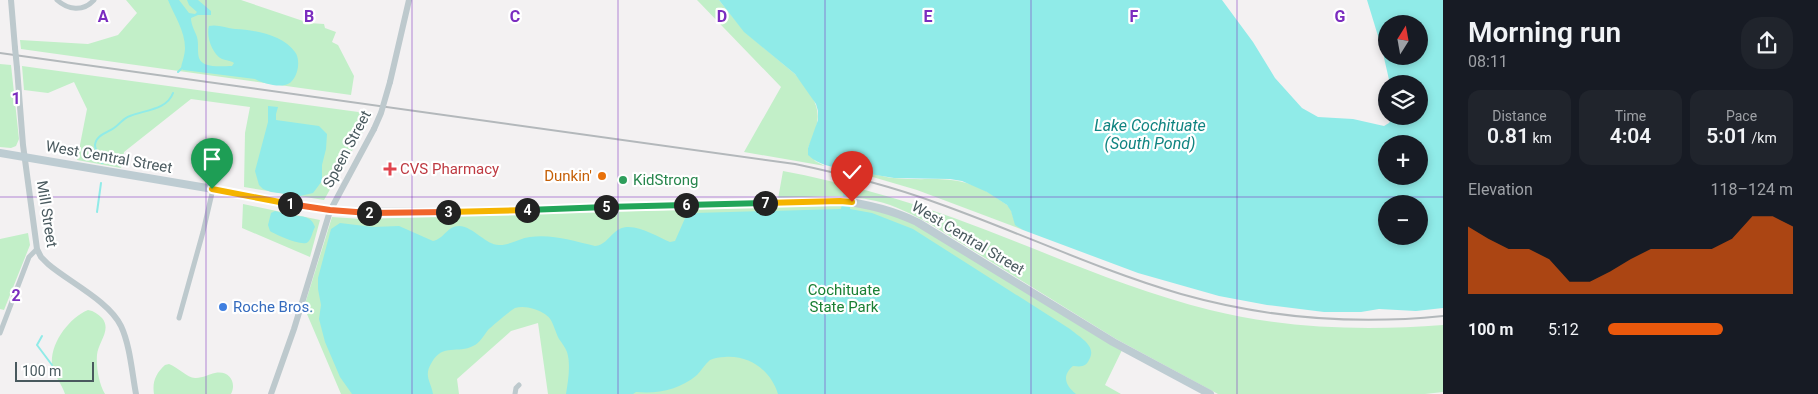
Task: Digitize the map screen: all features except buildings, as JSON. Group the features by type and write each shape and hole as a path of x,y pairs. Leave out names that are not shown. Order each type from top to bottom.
{"main road":[{"name":"West Central Street","path":"0,153 330,210 374,213 840,201 879,207 917,222 1109,339 1210,394"}],"street":[{"name":"Mill Street","path":"11,0 25,156 37,249 41,257 48,264 104,306 117,320 124,338 136,394"},
{"path":"57,0 65,6 76,9 86,6 94,0"},
{"name":"Speen Street","path":"271,394 330,210 374,130 381,113 409,0"},
{"path":"179,318 203,232 212,189"},
{"path":"0,333 29,257 37,249"},
{"path":"514,394 519,385"}],"green space":[{"path":"126,0 241,0 309,23 324,24 325,28 336,32 332,42 338,45 354,76 351,95 21,49 20,40 88,44 118,35 137,13"},
{"path":"697,0 719,0 745,32 795,74 810,93 817,109 818,117 817,126 808,148 815,161 825,166 744,152 781,87"},
{"path":"0,64 11,65 19,139 16,146 11,148 0,147"},
{"path":"22,66 373,114 324,200 244,187 245,133 250,107 191,99 124,152 121,168 77,160 87,109 74,82 48,93 24,90"},
{"path":"783,171 848,185 912,204 954,218 1145,291 1210,310 1268,321 1326,327 1385,328 1443,325 1443,392 1425,394 1218,394 1116,339 930,224 904,211 883,203 852,197 778,199"},
{"path":"859,173 893,178 957,181 981,188 1010,208 1014,220 1023,230 917,190"},
{"name":"Cochituate State Park","path":"848,202 905,216 1123,348 1105,385 1121,394 548,394 538,323 511,331 457,379 459,394 341,394 304,307 332,217 362,219 807,206"},
{"path":"243,204 320,220 310,257 242,228"},
{"path":"28,233 30,245 4,310 0,309 0,239"},
{"path":"88,310 102,318 106,327 98,350 97,360 100,380 105,394 65,394 52,365 54,348 68,325"},
{"path":"169,364 193,378 224,373 232,381 233,390 231,394 154,394 154,382 159,371"}],"water":[{"path":"168,0 179,0 189,13 195,14 197,12 189,5 187,0 198,0 211,11 211,15 198,15 191,18 198,40 199,58 204,64 232,66 234,63 218,57 215,53 208,35 209,26 260,32 283,41 295,52 298,66 293,80 285,85 278,85 255,79 183,70 181,68 185,42 179,23"},
{"name":"Lake Cochituate (South Pond)","path":"719,0 1222,0 1253,42 1275,78 1302,108 1318,117 1353,119 1384,126 1428,125 1428,75 1388,75 1386,65 1428,65 1428,15 1378,15 1378,36 1367,0 1443,0 1443,308 1416,311 1379,309 1361,312 1324,312 1267,305 1219,296 1138,273 1023,230 1015,225 1007,205 987,192 962,181 894,178 864,173 856,175 851,192 850,209 872,213 913,229 1070,329 1089,345 1091,353 1087,363 1083,366 1073,366 1067,373 1067,384 1076,394 778,394 770,378 758,366 743,359 725,357 710,360 690,380 668,390 636,392 633,394 566,394 569,368 567,352 549,317 527,307 515,308 488,330 475,345 446,351 436,356 428,371 433,394 352,394 340,377 325,342 319,319 321,305 318,278 331,229 340,223 373,227 399,226 433,241 440,238 451,228 459,226 465,227 495,245 504,245 530,237 547,236 595,246 603,243 620,229 627,227 641,229 670,242 675,241 686,216 695,213 841,209 847,171 821,163 808,155 808,148 818,120 818,111 816,104 795,74 744,32"},
{"path":"268,106 278,107 276,120 319,126 327,134 322,165 322,181 313,193 300,196 271,192 259,185 255,171 268,122"},
{"path":"275,211 311,220 315,227 308,242 295,242 270,231 268,225 271,213"}],"waterway":[{"path":"178,72 182,68"},
{"path":"102,163 96,150 97,139 128,117 166,103 173,93"},
{"path":"97,212 101,183"},
{"path":"42,336 37,345 52,365"}],"railway":[{"path":"0,53 795,164 902,191 968,214 1119,274 1213,302 1245,309 1311,317 1377,320 1443,316"}],"place":[{"name":"CVS Pharmacy","path":"390,169"},
{"name":"Dunkin'","path":"602,176"},
{"name":"KidStrong","path":"623,180"},
{"name":"Roche Bros.","path":"223,307"}],"route":[{"path":"212,189 318,209 374,213 852,202"}]}
